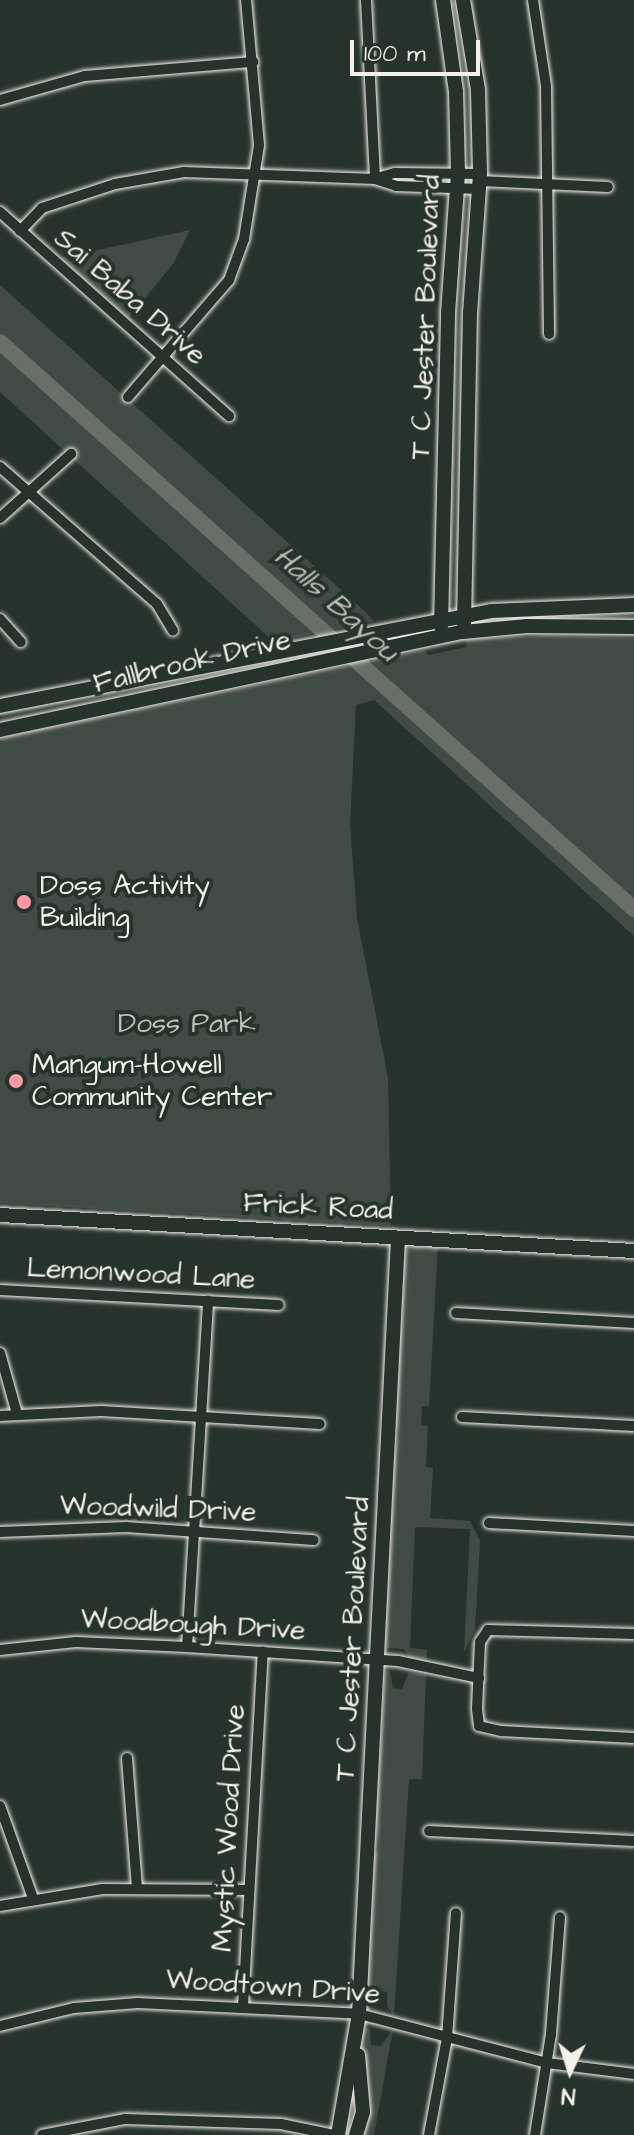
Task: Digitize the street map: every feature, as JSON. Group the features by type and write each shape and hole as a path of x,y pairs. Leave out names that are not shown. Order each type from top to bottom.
{"street":[{"path":"128,397 229,280 244,239 258,176 253,62 246,0"},
{"path":"366,0 375,179"},
{"name":"T C Jester Boulevard","path":"441,637 448,313 458,181 456,92 443,0"},
{"name":"T C Jester Boulevard","path":"463,0 478,90 480,181 470,312 463,632"},
{"path":"533,0 546,86 549,184 545,309 549,334"},
{"path":"0,100 85,76 253,62"},
{"path":"20,231 42,208 115,184 184,172 375,179 395,173 458,181 608,187"},
{"name":"Sai Baba Drive","path":"0,212 229,416"},
{"path":"0,518 71,454"},
{"path":"0,467 157,604 173,631"},
{"name":"Fallbrook Drive","path":"0,706 465,616 562,604 634,605"},
{"path":"0,619 21,642"},
{"name":"Fallbrook Drive","path":"0,730 463,632 527,626 634,627"},
{"path":"180,670 183,689"},
{"name":"Frick Road","path":"0,1215 634,1251"},
{"name":"T C Jester Boulevard","path":"336,2135 356,2043 359,2014 398,1238"},
{"name":"Lemonwood Lane","path":"0,1290 279,1305"},
{"path":"187,1647 208,1301"},
{"path":"456,1313 634,1323"},
{"path":"0,1353 17,1414"},
{"path":"0,1416 202,1416 320,1424"},
{"path":"462,1417 634,1426"},
{"path":"489,1523 634,1531"},
{"name":"Woodwild Drive","path":"0,1532 62,1527 314,1540"},
{"path":"634,1634 499,1627 488,1630 480,1642 479,1678 479,1726 634,1738"},
{"name":"Woodbough Drive","path":"0,1650 76,1642 187,1647 378,1659 479,1678"},
{"name":"Mystic Wood Drive","path":"243,2006 263,1652"},
{"path":"127,1758 137,1887"},
{"path":"0,1806 33,1898"},
{"path":"429,1831 634,1841"},
{"path":"0,1906 33,1898 137,1887 249,1890"},
{"path":"429,2135 447,2038 456,1913"},
{"path":"535,2135 547,2063 560,1917"},
{"name":"Woodtown Drive","path":"0,2026 101,2005 243,2006 359,2014 547,2063 634,2074"},
{"name":"T C Jester Boulevard","path":"356,2043 363,2112 356,2135"},
{"path":"42,2135 125,2119 281,2124 336,2135"}],"green space":[{"path":"190,230 173,264 128,319 61,258"},
{"path":"0,285 374,621 274,642 0,392"},
{"name":"Doss Park","path":"544,636 634,638 634,936 374,700 356,705 350,824 357,918 388,1078 391,1226 0,1203 0,738 424,650 429,655 466,647 467,639"},
{"path":"415,1244 438,1245 429,1406 422,1406 421,1425 428,1426 426,1467 433,1468 430,1518 470,1521 480,1541 475,1630 464,1652 470,1529 415,1527 410,1648 427,1650 427,1664 409,1658 404,1649 386,1648 383,1637 391,1468 399,1434 394,1418 402,1252"},
{"path":"385,1671 390,1671 393,1688 402,1689 409,1672 426,1675 422,1779 409,1779 394,2016 387,2006 387,1992 378,1990 374,2001 366,1994 374,1856 379,1848 376,1823"},
{"path":"365,2028 370,2029 371,2045 381,2046 393,2029 374,2135 363,2135 360,2044"}],"waterway":[{"name":"Halls Bayou","path":"0,342 634,909"}],"place":[{"name":"Doss Activity Building","path":"24,902"},
{"name":"Mangum-Howell Community Center","path":"16,1081"}]}
